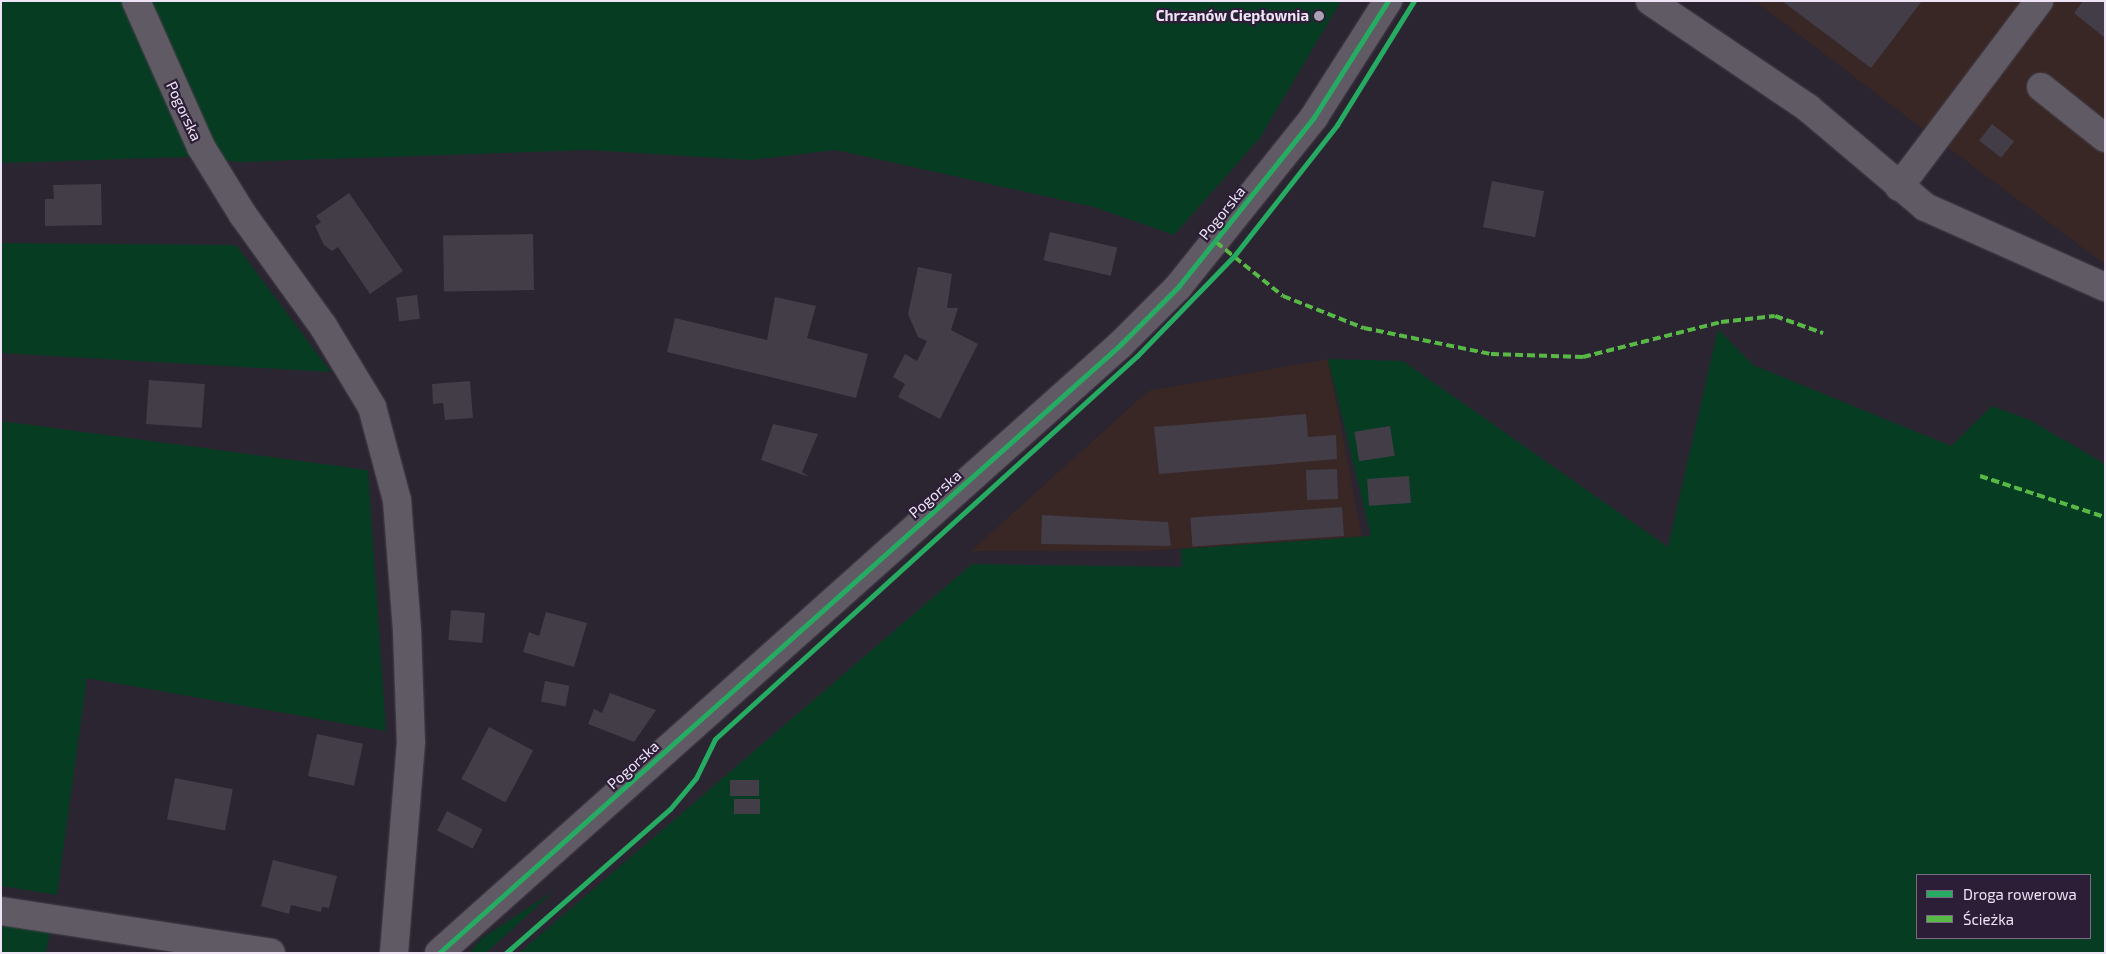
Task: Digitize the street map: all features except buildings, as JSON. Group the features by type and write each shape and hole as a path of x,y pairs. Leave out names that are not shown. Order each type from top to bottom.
{"street":[{"name":"Pogorska","path":"136,1 201,147 243,215 323,326 372,407 397,500 411,742 394,953"},
{"name":"Pogorska","path":"439,953 1128,338 1178,287 1314,117 1388,1"},
{"path":"1650,1 1808,108 1899,187 1925,207 2105,286"},
{"path":"1899,187 2039,1"},
{"path":"2041,87 2105,138"},
{"path":"1,911 271,953"}],"shaded area":[{"path":"1755,1 2105,1 2105,264 1933,137"},
{"path":"1328,359 1362,537 1145,551 971,551 1148,391"}],"green space":[{"path":"1,1 1341,1 1260,138 1174,235 1094,207 836,150 751,160 589,150 240,162 187,157 1,163"},
{"path":"1,243 236,245 331,372 1,353"},
{"path":"1718,329 1753,365 1951,446 1992,406 2030,420 2105,464 2105,953 519,953 972,564 1182,567 1181,549 1371,536 1328,359 1403,361 1668,547"},
{"path":"1,421 368,470 386,731 87,678 57,895 1,886"},
{"path":"554,891 486,953 469,953 482,938"},
{"path":"1,923 50,933 46,953 1,953"}],"marked path":[{"path":"1216,242 1283,296 1364,328 1491,354 1583,357 1721,322 1775,316 1823,333"},
{"path":"1980,476 2105,517"}],"cycle path":[{"path":"439,953 1121,344 1178,287 1314,117 1388,1"},
{"path":"506,953 670,809 696,778 715,739 1137,356 1234,256 1337,125 1414,1"}],"place":[{"name":"Chrzanów Ciepłownia","path":"1319,16"}]}
